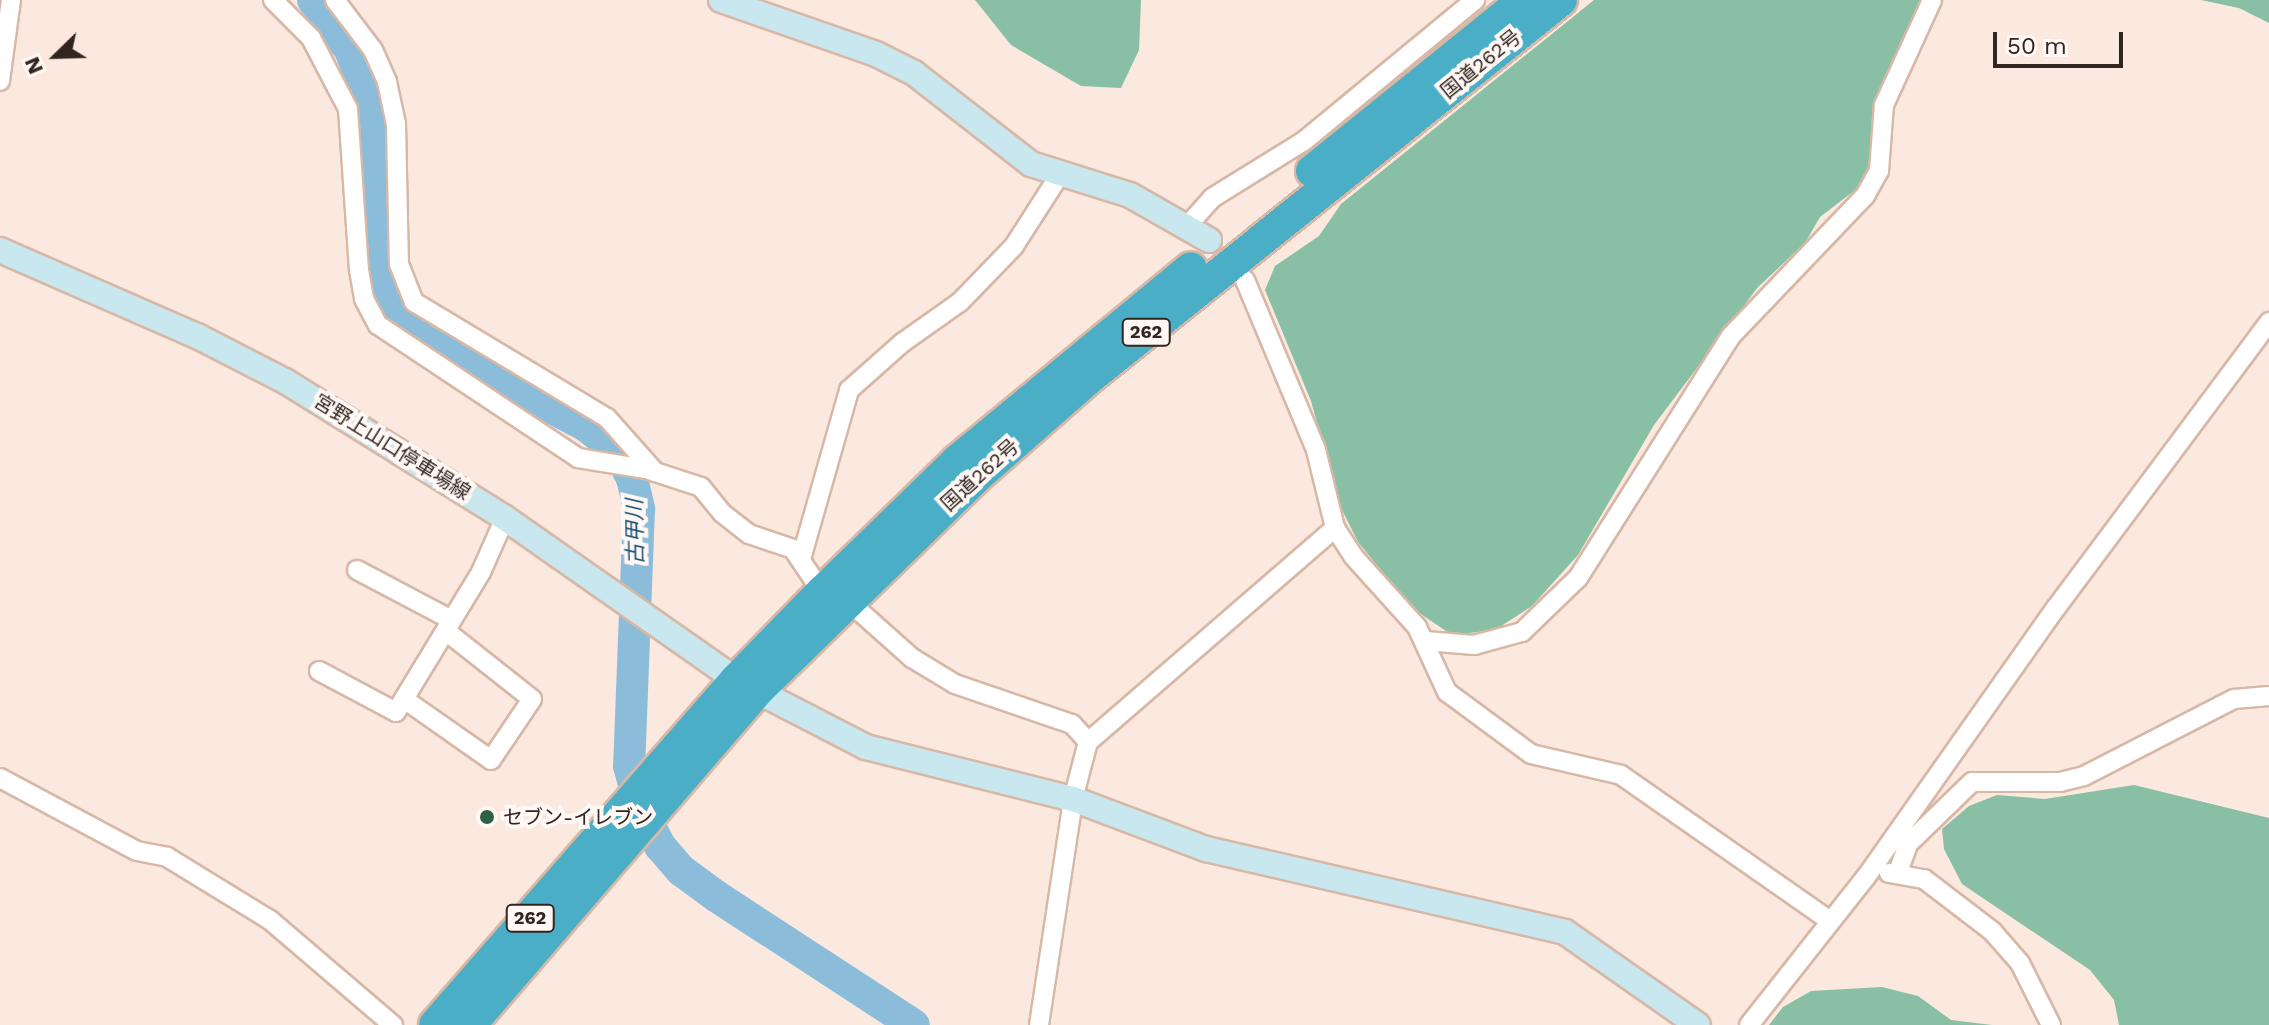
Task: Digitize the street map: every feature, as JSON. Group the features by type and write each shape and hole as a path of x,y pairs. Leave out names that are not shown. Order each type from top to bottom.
{"highway":[{"name":"国道262号","path":"470,1025 631,822 746,686 835,597 957,461 1076,359 1524,0"},
{"name":"国道262号","path":"835,597 1088,379 1561,0"},
{"name":"国道262号","path":"435,1025 631,822"}],"street":[{"path":"0,81 11,0"},
{"path":"273,0 311,38 348,109 359,270 364,299 378,325 578,458 651,470 701,487 740,527 793,549 835,597 912,658 955,684 1072,724 1088,742"},
{"path":"335,0 373,50 387,82 396,124 399,264 414,302 607,418 651,470"},
{"path":"721,0 876,54 914,73 1001,144 1059,176 1130,195 1188,225 1209,240"},
{"path":"1188,225 1212,198 1304,141 1475,0"},
{"path":"1426,641 1474,645 1522,632 1578,578 1731,336 1865,196 1879,171 1884,105 1932,0"},
{"path":"801,559 849,390 902,343 960,302 1014,246 1059,176"},
{"name":"宮野上山口停車場線","path":"0,250 197,336 285,381 505,518 649,622 746,686 866,747 1073,799 1206,849 1565,932 1698,1025"},
{"path":"1245,280 1316,450 1335,528 1426,641 1447,692 1481,721 1531,754 1621,775 1830,921"},
{"path":"1749,1025 1866,877 2056,608 2269,322"},
{"path":"319,671 396,712 449,626 505,518"},
{"path":"1039,1025 1073,799 1088,742 1244,612 1335,528"},
{"path":"357,570 449,626 532,699 491,760 404,699"},
{"path":"1898,872 1908,844 1972,782 2060,782 2084,776 2234,699 2269,696"},
{"path":"0,778 137,851 167,857 270,920 393,1025"},
{"path":"1866,877 1898,872 1924,879 1992,931 2020,963 2051,1025"}],"green space":[{"path":"975,0 1141,0 1139,50 1121,88 1081,86 1011,45"},
{"path":"1594,0 1921,0 1880,90 1876,158 1863,184 1820,217 1805,243 1758,287 1654,425 1578,555 1532,606 1495,630 1452,635 1412,608 1358,542 1341,508 1311,401 1265,290 1275,266 1319,236 1341,204"},
{"path":"2201,0 2269,0 2269,23 2239,8"},
{"path":"2134,785 2269,818 2269,1025 2119,1025 2114,1000 2090,970 1962,884 1944,849 1942,829 1969,806 1997,795 2045,799"},
{"path":"1882,987 1918,996 1951,1020 1992,1025 1769,1025 1783,1007 1811,991"}],"waterway":[{"name":"古甲川","path":"313,0 350,50 373,108 384,277 395,310 421,339 586,426 618,451 632,478 639,509 629,766 641,809 660,846 682,871 716,896 914,1025"}],"place":[{"name":"セブン-イレブン","path":"487,817"}]}
